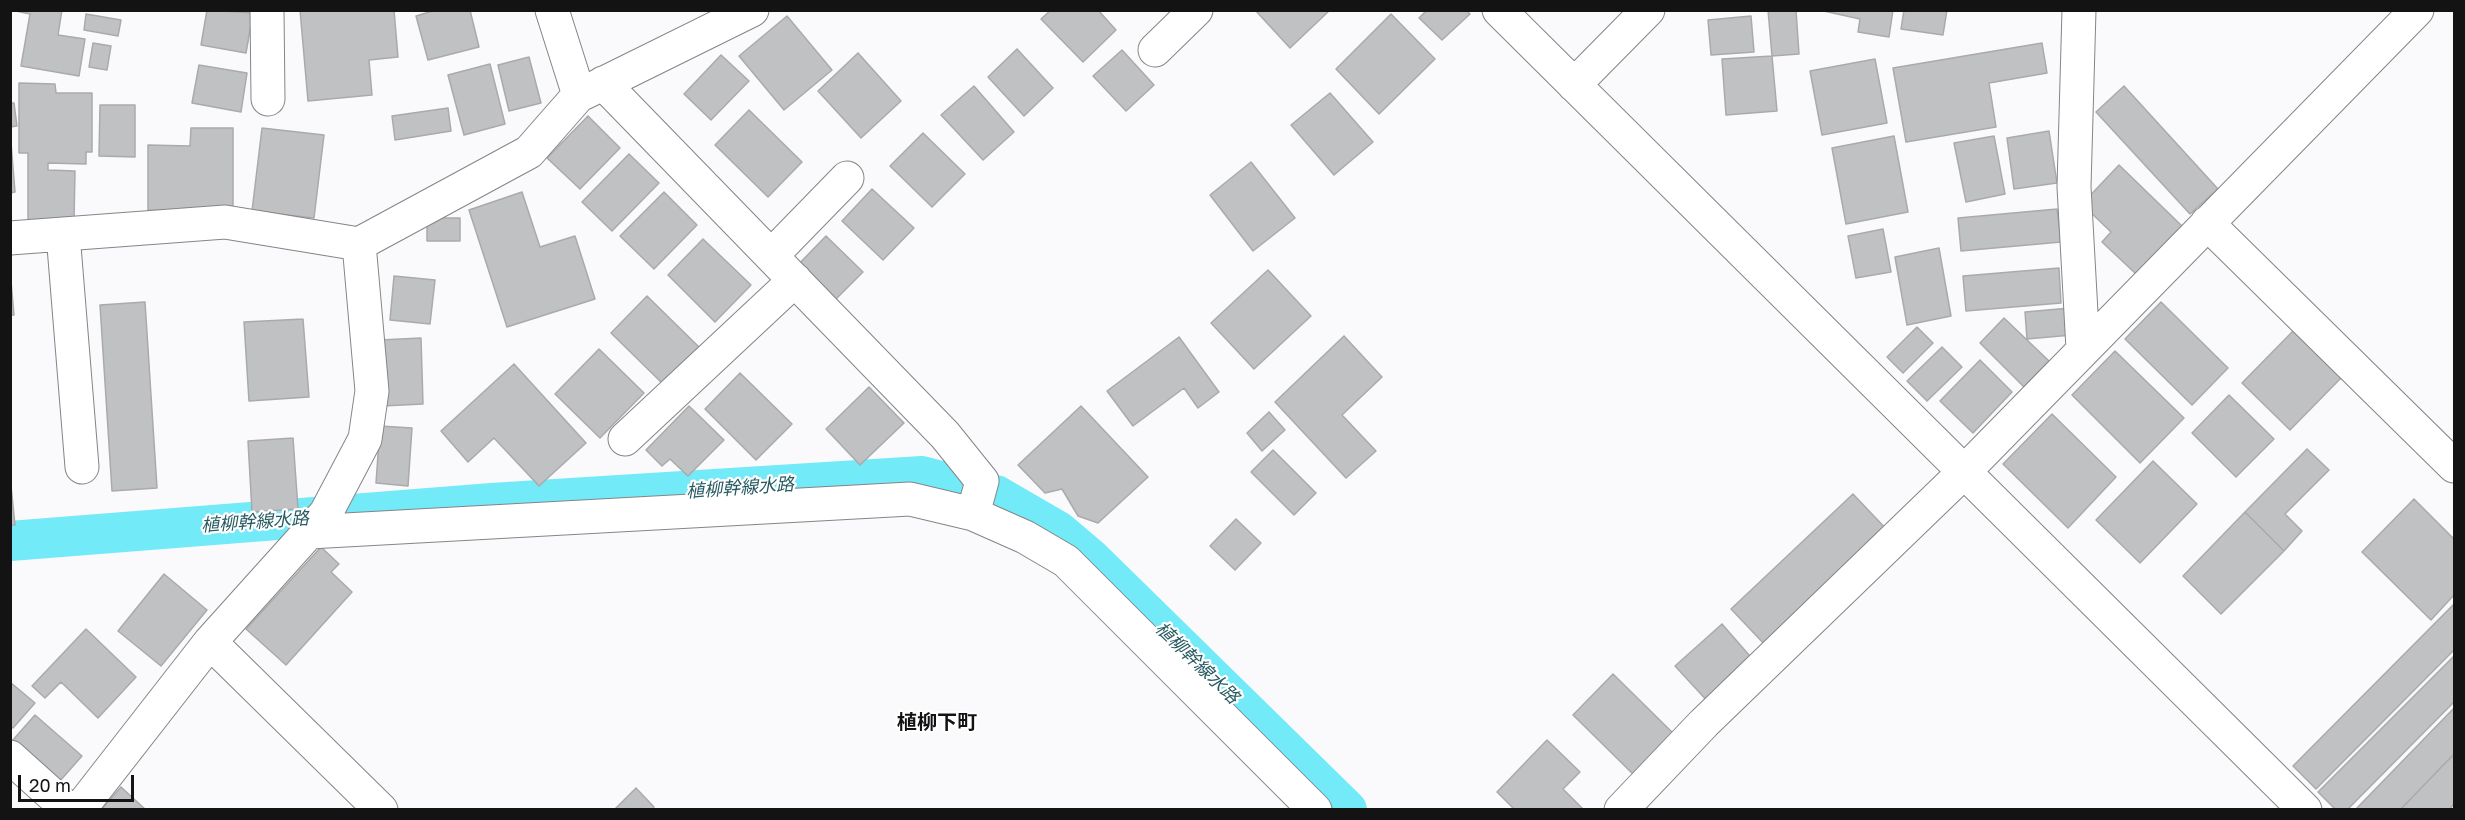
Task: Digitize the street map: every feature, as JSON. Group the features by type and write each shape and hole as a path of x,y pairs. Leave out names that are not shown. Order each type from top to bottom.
{"street":[{"path":"267,10 268,99"},
{"path":"552,10 591,89 771,256 945,435 982,481 973,514"},
{"path":"10,238 225,222 359,244 529,152 591,89 752,10"},
{"path":"1155,50 1196,10"},
{"path":"1499,10 2305,810"},
{"path":"1574,85 1648,10"},
{"path":"2079,10 2074,187 2083,349"},
{"path":"1621,810 1704,723 1963,472 2416,10"},
{"path":"771,256 847,178"},
{"path":"2207,223 2454,466"},
{"path":"63,234 82,467"},
{"path":"79,810 210,642 326,513 365,439 372,391 359,244"},
{"path":"625,439 795,280"},
{"path":"309,532 910,499 973,514 1026,537 1066,561 1315,810"},
{"path":"210,642 381,810"},
{"path":"10,757 69,810"}],"building":[{"path":"11,10 62,10 58,35 85,39 79,76 21,66 30,14"},
{"path":"207,10 253,13 246,53 201,45"},
{"path":"300,10 394,10 398,57 369,60 372,95 308,101"},
{"path":"436,10 470,10 479,47 428,60 416,16"},
{"path":"1051,10 1098,10 1116,30 1083,62 1041,19"},
{"path":"1255,10 1330,10 1290,48"},
{"path":"1427,10 1466,10 1470,14 1442,40 1419,18"},
{"path":"1768,10 1796,10 1799,54 1772,56"},
{"path":"1819,10 1893,10 1889,37 1858,32 1860,19"},
{"path":"1904,10 1947,10 1943,35 1901,29"},
{"path":"86,14 121,20 118,36 84,30"},
{"path":"1391,14 1435,59 1379,114 1336,69"},
{"path":"787,16 832,70 784,110 739,56"},
{"path":"1751,16 1754,52 1711,55 1708,20"},
{"path":"93,43 111,46 107,70 89,67"},
{"path":"2042,43 2047,73 1989,83 1996,127 1906,142 1893,68"},
{"path":"1017,49 1053,88 1024,116 988,77"},
{"path":"1122,50 1154,85 1126,111 1093,76"},
{"path":"858,53 901,101 861,138 818,91"},
{"path":"721,55 749,81 711,120 684,94"},
{"path":"1772,56 1777,111 1726,115 1722,59"},
{"path":"529,57 541,103 509,111 498,65"},
{"path":"1875,59 1887,123 1822,135 1810,71"},
{"path":"490,64 505,124 464,135 448,75"},
{"path":"199,65 247,73 241,112 192,103"},
{"path":"19,83 55,84 56,93 92,93 92,152 86,152 86,164 48,163 48,170 75,171 74,221 28,220 28,153 19,153"},
{"path":"974,86 1014,132 983,160 941,115"},
{"path":"2124,86 2218,189 2190,214 2096,112"},
{"path":"1330,93 1373,142 1334,175 1291,125"},
{"path":"10,103 14,103 17,126 10,127"},
{"path":"100,105 135,105 135,157 99,156"},
{"path":"448,108 451,131 395,140 392,116"},
{"path":"749,110 802,162 768,197 715,145"},
{"path":"588,116 620,148 580,189 547,158"},
{"path":"191,128 233,128 233,211 148,210 148,145 190,146"},
{"path":"262,128 324,135 314,218 252,211"},
{"path":"10,130 15,192 10,193"},
{"path":"2049,131 2057,183 2014,189 2007,138"},
{"path":"923,133 965,174 932,207 890,166"},
{"path":"1894,136 1908,212 1846,224 1832,148"},
{"path":"1994,136 2005,194 1966,202 1954,143"},
{"path":"629,154 659,183 612,231 582,202"},
{"path":"1251,162 1295,218 1253,251 1210,195"},
{"path":"2119,165 2182,226 2136,274 2102,242 2111,232 2082,204"},
{"path":"872,189 914,228 883,260 842,221"},
{"path":"522,192 540,247 575,236 595,299 507,327 469,210"},
{"path":"664,192 697,225 654,269 620,236"},
{"path":"2057,209 2061,242 1961,251 1958,218"},
{"path":"427,218 460,218 460,241 427,241"},
{"path":"1883,229 1891,272 1856,278 1848,236"},
{"path":"826,236 863,272 827,308 791,272"},
{"path":"703,239 751,285 715,322 668,275"},
{"path":"1939,248 1951,316 1907,325 1895,257"},
{"path":"2059,268 2061,303 1966,311 1963,276"},
{"path":"10,270 14,315 10,315"},
{"path":"1268,270 1311,316 1254,369 1211,323"},
{"path":"394,276 435,280 430,324 390,320"},
{"path":"647,296 699,347 663,384 611,333"},
{"path":"145,302 157,488 112,491 100,305"},
{"path":"2161,302 2228,368 2192,405 2125,339"},
{"path":"2070,308 2072,335 2027,339 2025,312"},
{"path":"2004,318 2049,361 2024,387 1980,343"},
{"path":"303,319 309,397 249,401 244,322"},
{"path":"1917,327 1933,343 1903,373 1887,357"},
{"path":"2294,330 2342,377 2290,430 2242,383"},
{"path":"1344,336 1382,377 1342,415 1376,451 1346,478 1275,402"},
{"path":"1179,337 1219,392 1198,408 1184,388 1133,426 1107,391"},
{"path":"421,338 423,404 383,406 380,340"},
{"path":"1942,347 1962,367 1927,401 1907,381"},
{"path":"599,349 644,393 600,438 555,394"},
{"path":"2115,351 2184,418 2140,463 2072,395"},
{"path":"1980,360 2012,392 1973,433 1940,401"},
{"path":"514,364 586,443 539,486 494,438 468,462 441,431"},
{"path":"740,373 792,424 756,460 705,409"},
{"path":"869,387 904,423 860,465 826,429"},
{"path":"2229,395 2274,439 2236,477 2192,433"},
{"path":"689,406 724,440 688,476 670,459 662,466 646,450"},
{"path":"1081,406 1148,477 1098,523 1078,516 1062,489 1045,493 1018,465"},
{"path":"1269,412 1285,430 1262,451 1247,433"},
{"path":"2052,414 2116,477 2068,528 2003,464"},
{"path":"380,426 412,428 408,486 376,483"},
{"path":"293,438 298,509 252,512 248,441"},
{"path":"2307,449 2329,470 2285,514 2302,531 2284,551 2245,512"},
{"path":"1273,450 1316,493 1294,515 1251,472"},
{"path":"2153,461 2197,504 2140,563 2096,520"},
{"path":"10,476 15,525 10,525"},
{"path":"1853,494 1890,533 1768,648 1731,609"},
{"path":"2414,499 2454,539 2454,595 2431,620 2362,552"},
{"path":"2245,512 2284,551 2221,614 2183,576"},
{"path":"1236,519 1261,543 1235,570 1210,546"},
{"path":"321,547 339,564 331,572 352,592 286,665 246,629"},
{"path":"164,574 207,610 161,666 118,631"},
{"path":"2454,604 2454,650 2316,789 2293,766"},
{"path":"1722,624 1756,663 1710,704 1675,666"},
{"path":"86,629 136,677 98,718 61,682 45,698 32,686"},
{"path":"2454,656 2454,702 2347,810 2336,810 2318,792"},
{"path":"1613,674 1678,738 1638,779 1573,715"},
{"path":"10,682 35,703 13,728 10,725"},
{"path":"2454,708 2454,754 2400,810 2355,810"},
{"path":"35,715 82,756 59,782 12,741"},
{"path":"1547,740 1580,772 1563,789 1584,810 1515,810 1497,792"},
{"path":"2454,754 2454,804 2449,810 2400,810"},
{"path":"121,787 146,810 101,810"},
{"path":"636,788 654,807 652,810 614,810"}],"waterway":[{"name":"植柳幹線水路","path":"10,541 492,503 922,476 996,495 1058,531 1091,559 1347,810"}],"district":[{"name":"植柳下町","path":"937,723"}]}
